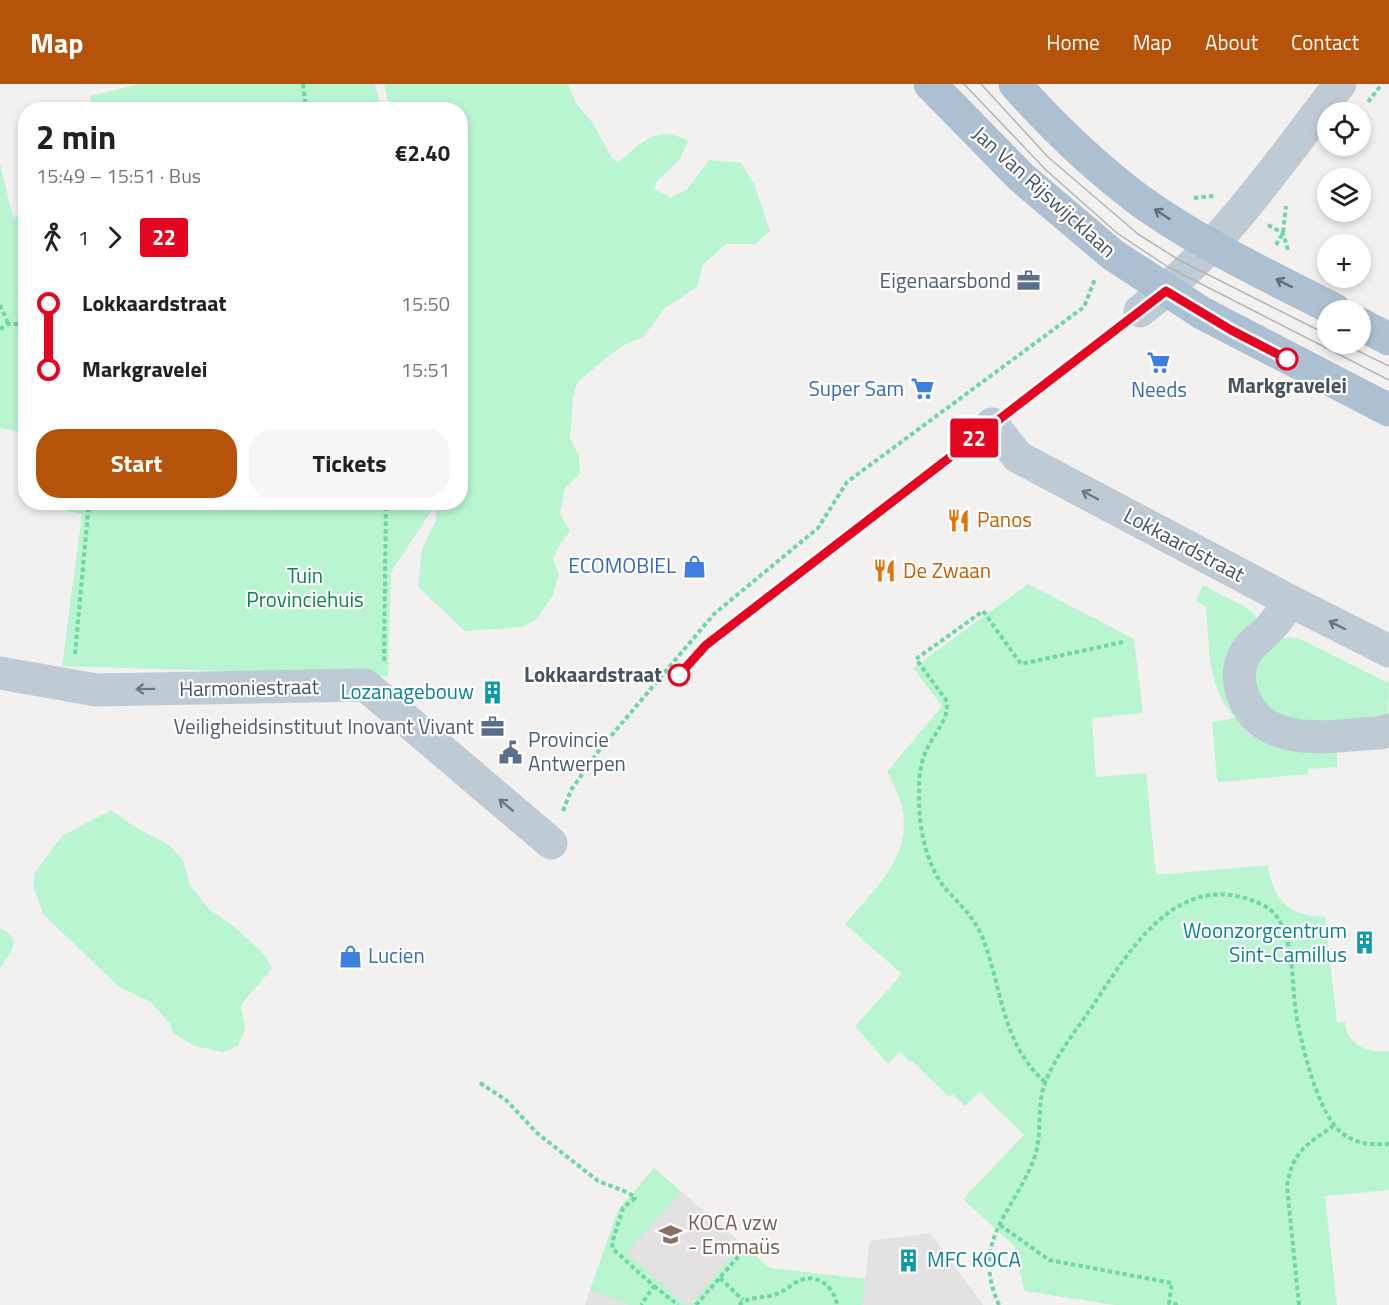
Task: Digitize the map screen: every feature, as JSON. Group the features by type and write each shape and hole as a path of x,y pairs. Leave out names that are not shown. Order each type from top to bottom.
{"main road":[{"name":"Jan Van Rijswijcklaan","path":"930,84 1021,177 1113,255 1166,291 1237,333 1389,410"},
{"path":"1014,84 1071,142 1141,201 1212,246 1317,301"},
{"path":"1371,330 1389,339"}],"street":[{"path":"1140,311 1166,291 1212,246 1340,84"},
{"name":"Lokkaardstraat","path":"992,424 1018,458 1389,651"},
{"path":"1290,601 1244,656 1240,668 1240,683 1249,710 1271,728 1295,736 1380,733 1389,730"},
{"name":"Harmoniestraat","path":"0,673 96,690 365,685"},
{"path":"365,685 551,843"}],"path":[{"path":"303,84 305,102"},
{"path":"1367,102 1382,84"},
{"path":"551,843 571,790 594,758 714,614 818,528 847,482 1084,307 1096,278"},
{"path":"0,305 8,324"},
{"path":"0,329 8,324 18,324"},
{"path":"71,686 88,510"},
{"path":"365,685 384,661 386,510"},
{"path":"1045,1082 1034,1073 1020,1055 1012,1038 980,931 970,915 944,887 929,860 921,820 920,769 926,751 947,714 948,707 946,700 916,659 983,611 1022,664 1123,642"},
{"path":"999,1305 989,1276 991,1242 1035,1158 1040,1126 1040,1099 1045,1082 1064,1048 1143,934 1164,914 1185,902 1208,896 1231,894 1266,906 1279,921 1290,952 1302,1047 1324,1110 1333,1126 1347,1138 1369,1145 1389,1144"},
{"path":"480,1083 506,1100 537,1133 598,1181 629,1193 635,1198 623,1208 612,1243 614,1249 678,1305"},
{"path":"1299,1305 1287,1187 1289,1173 1294,1159 1306,1146 1333,1126"},
{"path":"1000,1225 1048,1260 1172,1283 1169,1303 1181,1305"},
{"path":"696,1305 742,1251"},
{"path":"720,1278 743,1300"},
{"path":"739,1305 743,1300 779,1293 803,1279 813,1279 830,1287 836,1296 837,1305"},
{"path":"641,1305 654,1286"}],"shaded area":[{"name":"KOCA vzw - Emmaüs","path":"654,1168 770,1268 865,1279 870,1241 930,1233 983,1305 585,1305 618,1210"}],"green space":[{"path":"140,84 375,84 379,102 91,102 90,96"},
{"path":"384,84 568,84 576,103 592,122 611,156 618,163 642,143 658,135 677,136 688,141 680,159 657,181 654,189 671,198 687,189 709,160 741,163 754,184 770,231 755,244 726,244 703,264 697,287 665,308 643,337 624,345 577,383 573,397 570,439 579,456 580,474 565,488 560,514 570,531 553,559 559,574 552,597 536,620 522,627 465,631 418,587 422,549 436,520 436,510 468,510 468,102 388,102"},
{"path":"0,163 13,217 18,216 18,432 0,428"},
{"name":"Tuin Provinciehuis","path":"64,510 432,510 391,572 388,676 62,666 82,514"},
{"path":"1028,584 1134,639 1143,713 1092,718 1096,777 1146,773 1156,875 1268,865 1274,888 1285,904 1302,914 1325,917 1337,1022 1345,1022 1350,1037 1360,1046 1374,1051 1389,1051 1389,1190 1325,1196 1337,1305 1115,1305 1024,1291 1015,1247 963,1199 1024,1135 980,1092 965,1106 952,1094 949,1097 900,1052 888,1064 855,1026 902,974 845,924 888,872 903,837 904,817 899,796 887,772 942,706 913,668"},
{"path":"1203,585 1247,608 1256,616 1229,702 1235,717 1248,733 1267,744 1337,748 1337,767 1308,769 1308,774 1219,782 1212,722 1234,717 1225,705 1214,679 1206,607 1196,601"},
{"path":"1289,637 1300,639 1389,683 1388,713 1380,719 1294,726 1253,696 1255,661 1279,640"},
{"path":"111,810 133,826 168,844 183,860 190,885 209,909 232,925 261,951 272,967 241,1006 245,1029 238,1046 224,1052 194,1046 173,1033 170,1024 151,1002 118,986 43,914 33,886 35,872 62,836"},
{"path":"0,928 8,932 14,942 12,950 0,969"},
{"path":"654,1168 681,1192 627,1253 686,1305 632,1305 590,1290 618,1210"},
{"path":"741,1245 770,1268 865,1279 862,1305 690,1305"}],"tram line":[{"path":"964,84 1047,171 1117,233 1168,267 1389,380"},
{"path":"981,84 1048,157 1138,234 1179,260 1317,329"},
{"path":"1364,354 1389,366"}],"bus line":[{"name":"22","path":"679,675 706,645 848,538 1166,291 1231,330 1287,359"}],"place":[{"name":"Eigenaarsbond","path":"1029,281"},
{"name":"Markgravelei","path":"1287,359"},
{"name":"Needs","path":"1159,362"},
{"name":"Super Sam","path":"922,389"},
{"name":"Panos","path":"959,520"},
{"name":"ECOMOBIEL","path":"694,566"},
{"name":"De Zwaan","path":"885,571"},
{"name":"Lokkaardstraat","path":"679,675"},
{"name":"Lozanagebouw","path":"492,692"},
{"name":"Veiligheidsinstituut Inovant Vivant","path":"492,727"},
{"name":"Provincie Antwerpen","path":"510,752"},
{"name":"Woonzorgcentrum Sint-Camillus","path":"1365,943"},
{"name":"Lucien","path":"350,956"},
{"name":"KOCA vzw - Emmaüs","path":"670,1235"},
{"name":"MFC KOCA","path":"909,1260"}]}
